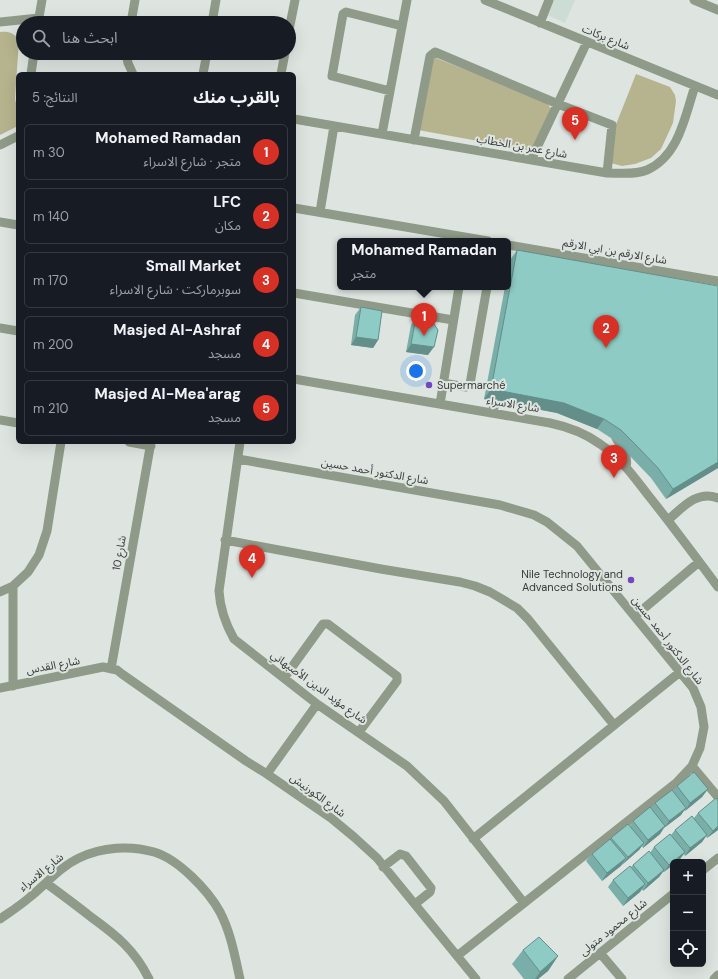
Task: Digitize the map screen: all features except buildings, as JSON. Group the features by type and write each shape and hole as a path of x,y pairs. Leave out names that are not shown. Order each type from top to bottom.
{"street":[{"path":"39,16 42,0"},
{"path":"132,16 135,0"},
{"path":"213,16 216,0"},
{"path":"292,16 295,0"},
{"path":"382,134 407,0"},
{"name":"شارع بركات","path":"484,0 718,95"},
{"path":"540,23 549,0"},
{"path":"694,0 718,10"},
{"path":"390,91 332,76 343,14 346,12 402,26"},
{"path":"0,22 16,21"},
{"path":"532,160 587,42"},
{"path":"414,140 431,54 435,52 612,125 607,173"},
{"path":"32,72 33,60"},
{"path":"127,60 132,72"},
{"path":"203,72 206,60"},
{"path":"280,72 283,60"},
{"name":"شارع عمر بن الخطاب","path":"296,119 607,173 627,173 646,170 659,163 669,153 677,141 695,86"},
{"path":"320,212 334,126"},
{"path":"0,145 16,137"},
{"path":"296,208 462,238"},
{"path":"0,222 16,225"},
{"name":"شارع الارقم بن ابي الارقم","path":"511,245 718,280"},
{"path":"440,404 458,290"},
{"path":"443,383 466,387 470,384 486,290"},
{"path":"296,293 453,320"},
{"path":"0,328 16,331"},
{"name":"شارع الاسراء","path":"296,379 550,422 569,427 586,435 602,445 626,467 718,587"},
{"path":"491,413 501,397 507,395 518,397"},
{"path":"0,420 16,423"},
{"path":"611,429 625,454 627,462 626,467"},
{"path":"0,592 13,586 28,572 39,555 47,531 61,444"},
{"name":"شارع 10","path":"111,669 151,444"},
{"name":"شارع مؤيد الدين الأصبهاني","path":"240,444 219,591 220,603 227,627 234,639 317,704 412,770 444,801 524,903"},
{"name":"شارع الدكتور أحمد حسين","path":"238,459 500,505 534,515 547,522 577,546 693,688 701,707 704,727 700,748 692,766 676,783 457,956"},
{"path":"668,520 691,500 708,496 718,498"},
{"path":"226,540 460,582 490,592 517,608 528,619 614,725"},
{"path":"635,616 699,562"},
{"path":"13,586 13,686"},
{"path":"284,678 323,624 328,624 397,676 397,681 359,732"},
{"name":"شارع القدس","path":"0,688 103,668 111,669"},
{"name":"شارع الكورنيش","path":"111,669 122,674 246,761 267,774 337,823 354,837 383,867 476,979"},
{"path":"473,839 680,672"},
{"path":"267,774 317,704"},
{"path":"692,766 718,797"},
{"name":"شارع الاسراء","path":"0,919 28,899 64,867 79,858 97,851 115,848 135,848 155,852 176,863 191,876 207,893 220,912 228,932 240,979"},
{"path":"383,867 400,854 406,856 431,888 430,892 414,904"},
{"path":"706,868 718,858"},
{"path":"46,883 119,938 133,952 144,968 149,979"},
{"name":"شارع محمود متولى","path":"568,979 672,895"},
{"path":"600,953 622,979"},
{"path":"714,979 718,975"}],"shaded area":[{"path":"552,0 575,0 565,23 545,14"},
{"path":"0,32 6,32 11,33 16,37 16,60 18,60 15,99 16,127 0,135"},
{"path":"431,56 546,102 552,110 536,148 528,150 418,130"},
{"path":"636,74 670,87 675,95 676,101 673,123 661,149 651,158 635,164 622,166 607,162 615,127"}],"place":[{"name":"Masjed Al-Mea'arag","path":"575,140"},
{"name":"Mohamed Ramadan","path":"424,336"},
{"name":"LFC","path":"606,348"},
{"name":"Supermarché","path":"429,385"},
{"name":"Small Market","path":"614,478"},
{"name":"Masjed Al-Ashraf","path":"252,578"},
{"name":"Nile Technology and Advanced Solutions","path":"631,580"}]}
